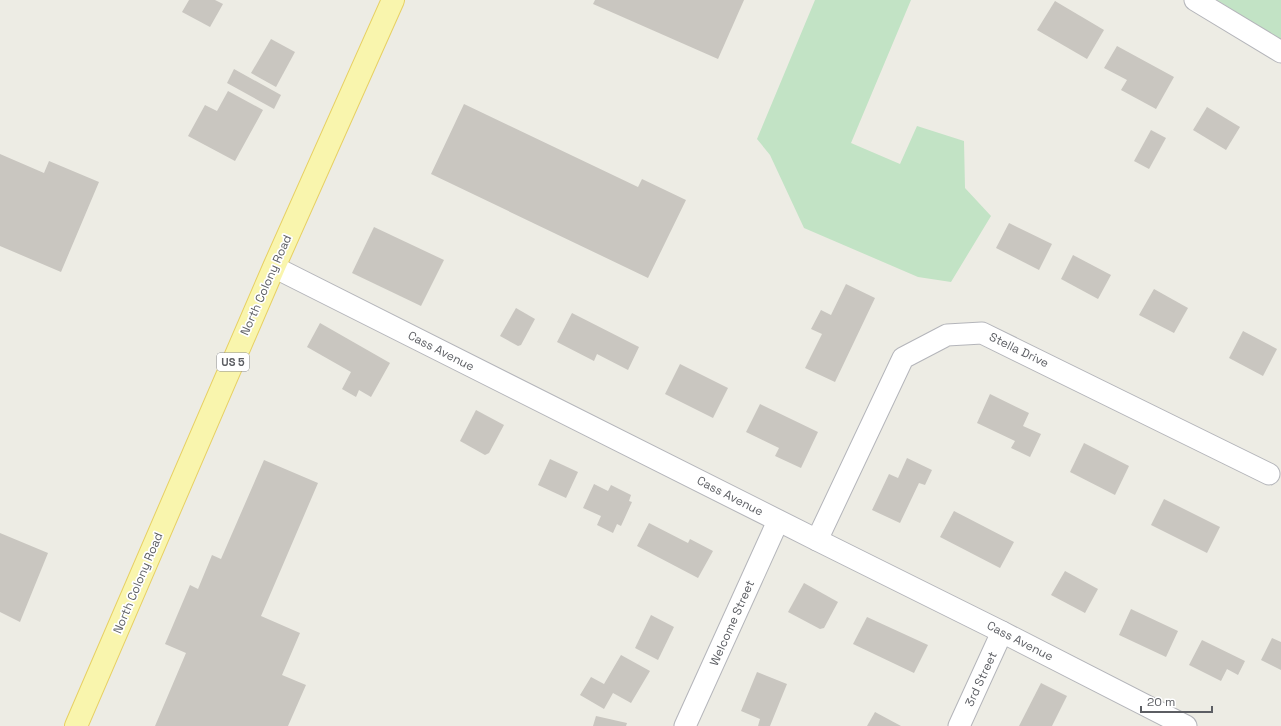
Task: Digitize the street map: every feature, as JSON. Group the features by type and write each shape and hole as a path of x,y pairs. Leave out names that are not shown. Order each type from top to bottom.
{"main road":[{"name":"North Colony Road","path":"76,726 274,267 393,0"}],"street":[{"path":"1195,0 1281,52"},
{"name":"Cass Avenue","path":"274,267 1002,632 1186,726"},
{"name":"Stella Drive","path":"817,540 903,358 947,335 982,333 1269,474"},
{"name":"Welcome Street","path":"685,726 778,521"},
{"name":"3rd Street","path":"959,726 1002,632"}],"green space":[{"path":"815,0 911,0 851,143 900,164 917,126 964,141 965,188 991,216 951,282 918,277 804,228 770,155 757,139"},
{"path":"1217,0 1281,0 1281,40"}],"building":[{"path":"189,0 215,0 223,4 210,27 182,12"},
{"path":"595,0 744,0 718,59 593,4"},
{"path":"1055,1 1104,30 1087,59 1037,30"},
{"path":"271,39 295,52 276,87 251,73"},
{"path":"1117,46 1174,77 1156,109 1121,90 1127,80 1104,68"},
{"path":"234,69 281,95 274,109 227,83"},
{"path":"228,91 263,110 235,161 188,136 205,105 217,111"},
{"path":"464,104 638,187 642,179 686,200 648,278 431,174"},
{"path":"1207,107 1240,127 1226,150 1193,130"},
{"path":"1151,130 1166,138 1149,169 1134,161"},
{"path":"0,154 44,173 49,161 99,182 61,272 0,246"},
{"path":"1009,223 1052,244 1039,270 996,248"},
{"path":"374,227 444,260 421,306 352,273"},
{"path":"1073,255 1111,275 1098,299 1061,279"},
{"path":"846,284 875,298 835,382 805,368 822,334 811,329 821,310 831,315"},
{"path":"1154,289 1188,308 1174,333 1139,315"},
{"path":"516,308 535,319 521,345 518,346 500,336"},
{"path":"572,313 639,347 628,370 597,354 594,361 557,342"},
{"path":"320,323 390,363 371,397 359,390 356,397 342,389 351,372 307,347"},
{"path":"1243,331 1277,349 1263,376 1229,358"},
{"path":"680,364 728,388 713,418 665,394"},
{"path":"990,394 1029,413 1023,426 1041,434 1030,457 1011,448 1015,441 977,423"},
{"path":"760,404 818,432 801,468 775,456 779,448 746,432"},
{"path":"476,410 504,425 489,453 485,455 460,441"},
{"path":"1084,443 1129,466 1115,495 1070,472"},
{"path":"907,458 932,470 925,485 919,483 900,523 872,510 889,474 898,478"},
{"path":"550,459 578,472 566,498 538,485"},
{"path":"264,460 318,483 261,616 300,633 282,675 306,685 288,726 155,726 186,653 165,644 190,585 198,589 212,555 221,559"},
{"path":"594,484 608,491 611,485 631,495 629,501 632,502 621,526 617,524 613,533 597,525 601,516 583,508"},
{"path":"1164,499 1220,527 1207,553 1151,525"},
{"path":"954,511 1014,542 1000,568 940,537"},
{"path":"649,523 688,543 690,539 713,551 698,578 637,546"},
{"path":"0,533 48,553 20,622 0,612"},
{"path":"1065,571 1098,589 1085,613 1051,595"},
{"path":"804,583 838,602 824,628 820,629 788,612"},
{"path":"1131,609 1178,631 1166,657 1119,635"},
{"path":"651,615 674,627 658,660 635,648"},
{"path":"867,617 928,645 914,673 853,644"},
{"path":"1272,638 1281,642 1281,670 1261,660"},
{"path":"1202,640 1245,661 1238,675 1227,669 1221,681 1189,665"},
{"path":"621,655 650,671 631,703 613,693 604,709 580,695 591,677 604,684"},
{"path":"757,672 787,684 770,726 758,726 760,719 741,711"},
{"path":"1041,683 1067,696 1052,726 1019,726"},
{"path":"875,712 901,726 867,726"},
{"path":"596,716 627,723 626,726 593,726"}]}
